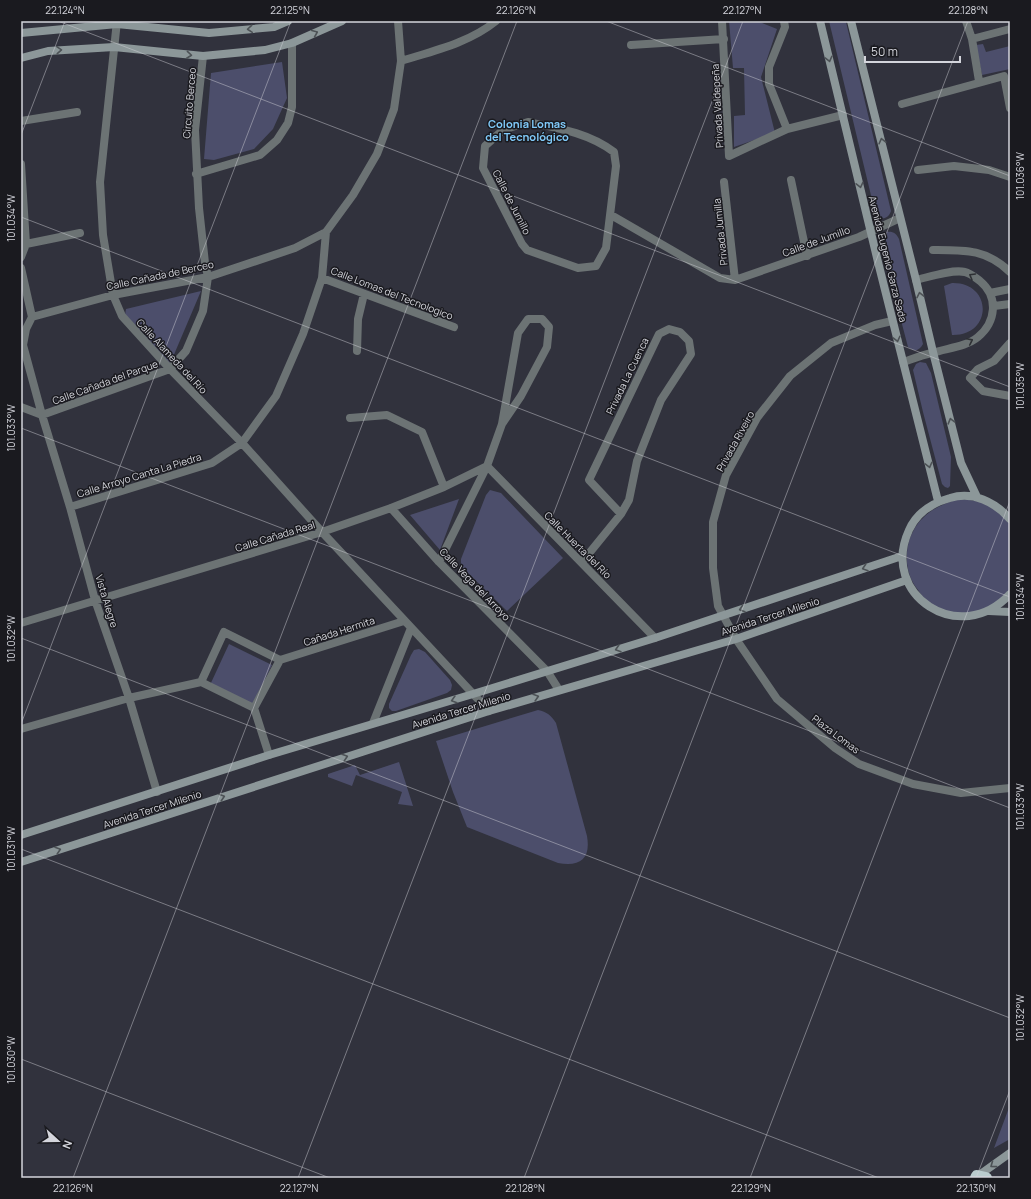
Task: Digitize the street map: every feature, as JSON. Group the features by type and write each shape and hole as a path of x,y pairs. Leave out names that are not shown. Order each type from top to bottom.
{"street":[{"path":"21,32 117,22 209,33 274,27 288,21"},
{"path":"21,58 48,51 114,47 203,56 265,50 292,43 342,21"},
{"name":"Calle Cañada de Berceo","path":"32,317 113,294 208,277 295,248 326,232 353,195 377,154 394,109 401,61 398,21"},
{"path":"401,61 455,44 496,21"},
{"name":"Privada Valdepeña","path":"722,21 729,156 787,129 843,115"},
{"path":"784,21 785,27 769,67 769,84 787,129"},
{"name":"Avenida Eugenio Garza Sada","path":"820,21 870,232 938,501"},
{"path":"851,21 961,463 977,497"},
{"path":"966,21 972,38 979,82"},
{"name":"Calle Alameda del Río","path":"117,22 100,182 103,235 113,294 122,316 170,369 242,443 322,532 489,711"},
{"path":"972,38 1010,29"},
{"path":"631,45 724,39"},
{"path":"196,174 260,154 276,140 288,123 292,107 292,43"},
{"name":"Circuito Berceo","path":"203,56 195,130 196,174 205,263 208,277"},
{"path":"902,104 1004,76 1010,108"},
{"path":"21,121 78,112"},
{"name":"Calle de Jumillo","path":"528,122 564,129 602,143 614,152 616,166 611,215 606,248 596,266 578,268 527,250 522,244 483,168 485,146 503,130 528,122"},
{"path":"21,164 26,244 21,257"},
{"path":"918,170 954,166 989,170 1010,177"},
{"path":"791,180 807,256"},
{"name":"Privada Jumilla","path":"724,182 735,280"},
{"path":"611,215 720,278 735,280"},
{"name":"Calle de Jumillo","path":"735,280 807,256 870,232 900,218"},
{"name":"Calle Arroyo Canta La Piedra","path":"70,506 212,463 242,443 276,396 303,334 322,278 326,232"},
{"path":"26,244 60,236 80,234"},
{"path":"933,250 964,250 987,256 1010,272"},
{"path":"21,268 32,317 26,329 23,345 42,415"},
{"path":"902,362 965,344 977,338 990,322 994,306 990,292 976,278 964,272 956,271 916,280"},
{"name":"Calle Cañada del Parque","path":"42,415 170,369 186,351 203,311 208,277"},
{"name":"Calle Lomas del Tecnologico","path":"322,278 454,327"},
{"path":"990,292 1010,289"},
{"path":"357,351 358,319 364,294"},
{"path":"994,306 1010,304"},
{"path":"439,562 487,466 502,424 518,333 528,319 542,319 549,326 547,347 521,396 502,424"},
{"name":"Privada Riveiro","path":"723,615 718,606 713,568 713,522 726,475 757,418 790,376 831,343 875,325 892,321"},
{"name":"Privada La Cuenca","path":"582,562 620,514 629,500 637,461 661,400 690,354 689,341 680,332 669,329 659,334 589,480 620,514"},
{"path":"1010,342 994,361 978,369 970,378 983,391 1010,396"},
{"path":"21,407 42,415"},
{"name":"Vista Alegre","path":"42,415 70,506 95,600 129,698 157,792"},
{"path":"350,418 388,415 422,432 444,487"},
{"name":"Calle Cañada Real","path":"21,623 322,532 391,508 444,487 487,466"},
{"name":"Calle Huerta del Río","path":"487,466 655,638"},
{"path":"1010,519 1003,511 991,502 977,497 957,496 938,501 923,510 912,523 905,539 902,556 903,568 907,580 918,597 932,609 950,616 970,617 988,611 1002,603 1010,594"},
{"name":"Calle Vega del Arroyo","path":"391,508 439,562 547,671 559,690"},
{"name":"Avenida Tercer Milenio","path":"21,835 157,792 269,754 473,694 655,638 902,556"},
{"name":"Avenida Tercer Milenio","path":"21,862 489,711 736,639 907,580"},
{"path":"988,611 1010,612"},
{"name":"Plaza Lomas","path":"723,615 736,639 777,699 835,748 859,764 913,784 961,793 1010,788"},
{"name":"Cañada Hermita","path":"280,660 404,620"},
{"path":"373,723 411,628"},
{"path":"201,682 224,632 280,660 254,708"},
{"path":"21,729 129,698 201,682 254,708 269,754"},
{"path":"978,1178 1010,1153"}],"shaded area":[{"path":"729,21 757,21 777,29 761,77 775,133 734,147 734,116 745,115 744,68 733,68"},
{"path":"829,21 846,22 891,211 886,218 879,217 875,212"},
{"path":"983,44 986,52 1010,46 1010,69 982,75 976,45"},
{"path":"282,62 287,98 273,129 254,149 214,160 204,159 211,73"},
{"path":"886,232 894,233 899,239 923,344 917,350 913,350 908,347 881,244 882,235"},
{"path":"952,283 965,285 975,291 981,299 983,309 981,319 975,327 965,333 952,335 944,286"},
{"path":"201,291 170,364 125,315 126,309"},
{"path":"920,362 926,363 931,373 951,457 950,486 948,488 942,484 913,370 916,364"},
{"path":"490,490 501,493 563,558 507,611 463,568 461,563 461,559 486,495"},
{"path":"459,499 440,550 410,515"},
{"path":"957,499 980,502 998,512 1010,524 1010,589 999,600 987,608 966,614 949,613 937,609 930,604 914,584 907,565 908,545 910,538 919,522 935,509"},
{"path":"229,644 272,665 252,705 210,685"},
{"path":"419,649 425,652 450,680 452,685 451,690 447,693 396,711 392,711 389,708 389,704 411,655 414,650"},
{"path":"538,710 548,714 556,723 587,836 588,844 585,856 582,860 572,864 558,863 467,827 453,792 436,741"},
{"path":"399,762 413,806 398,804 402,792 356,775 352,786 328,777 328,774 355,765 360,775"},
{"path":"1010,1105 1010,1139 994,1148"}],"district":[{"name":"Colonia Lomas del Tecnológico","path":"527,130"}]}
